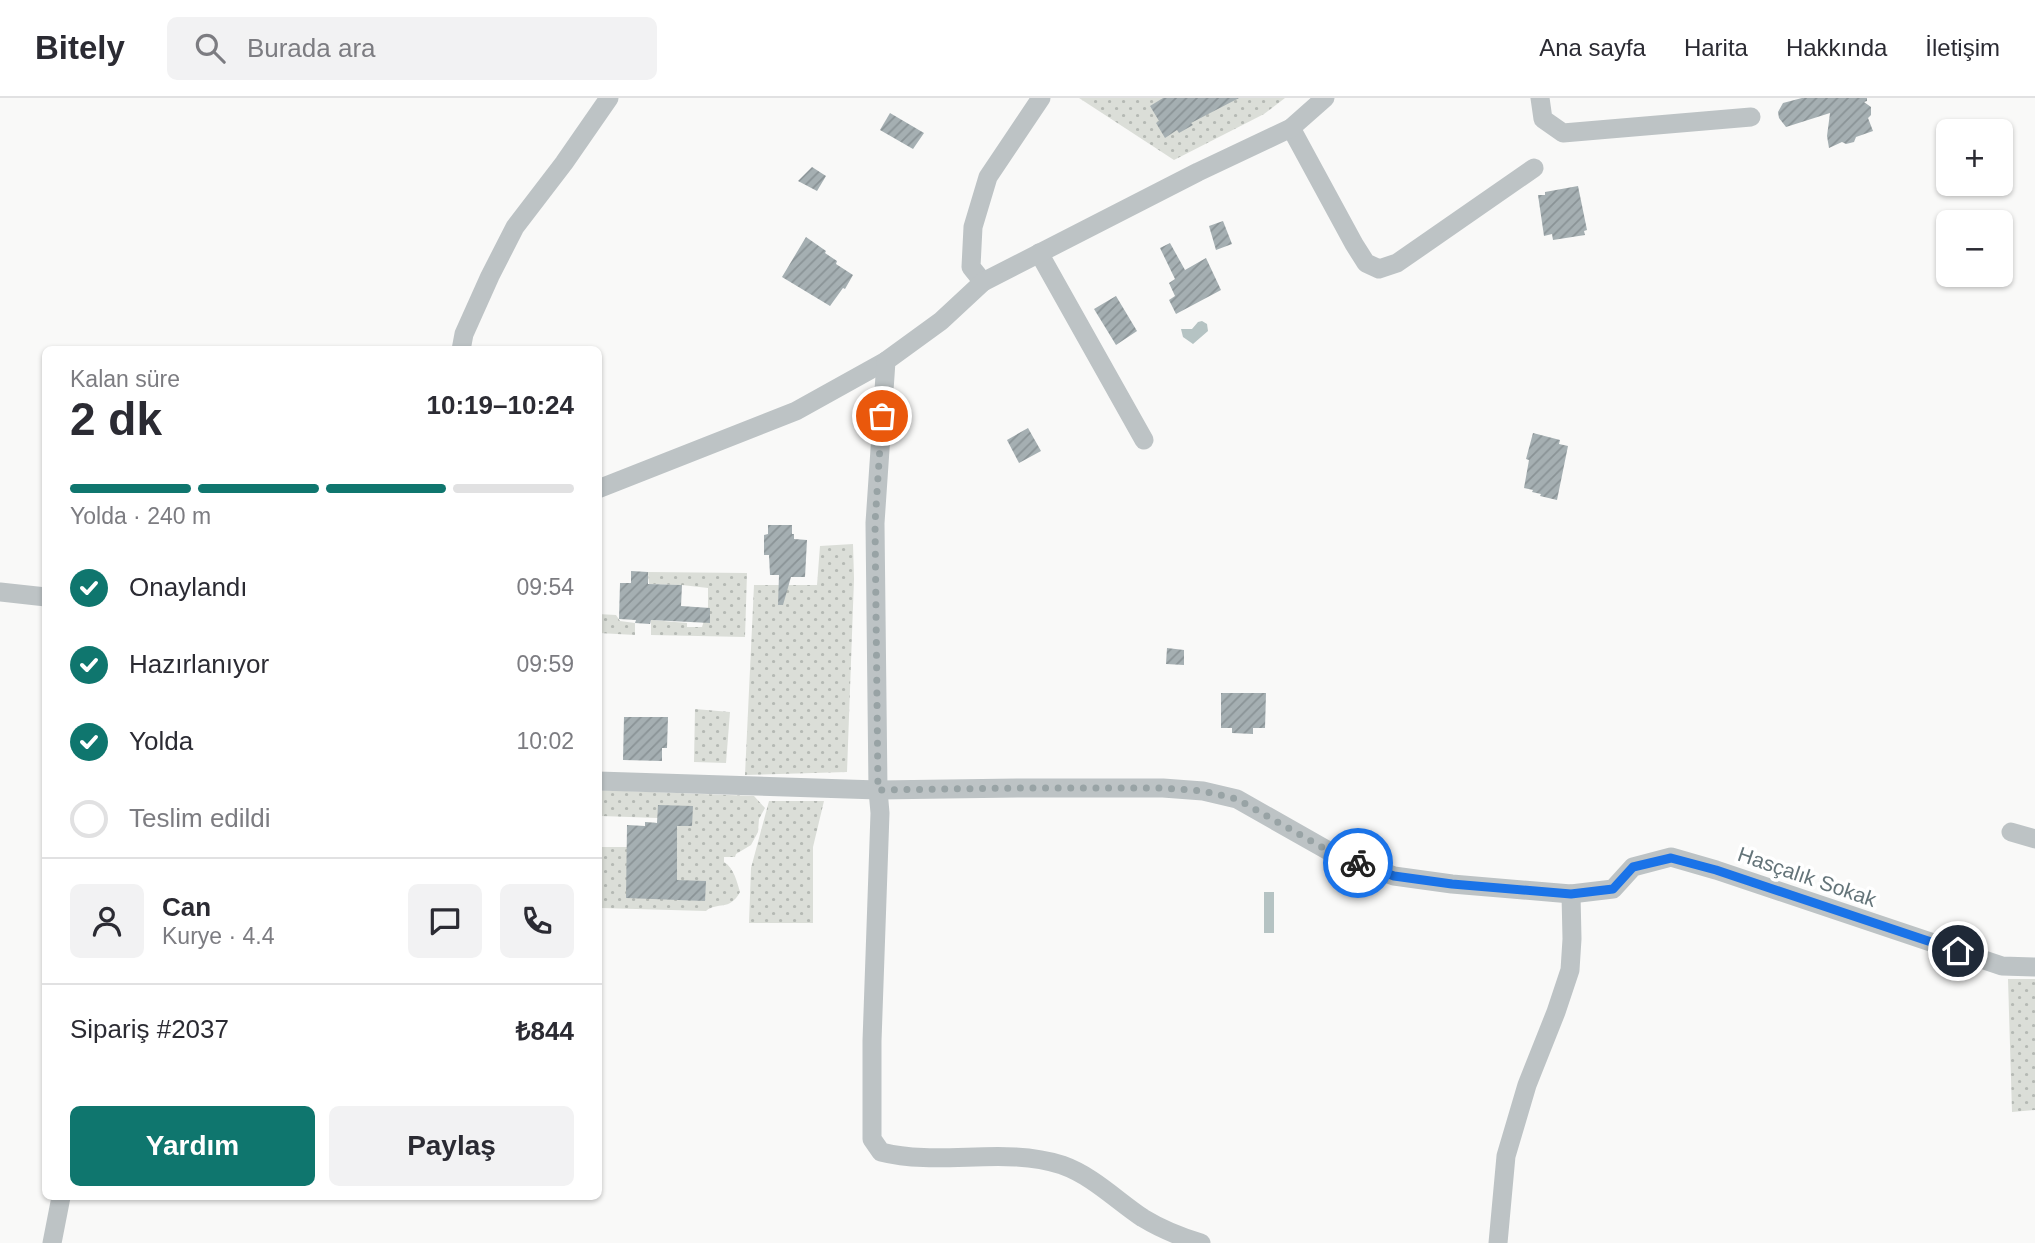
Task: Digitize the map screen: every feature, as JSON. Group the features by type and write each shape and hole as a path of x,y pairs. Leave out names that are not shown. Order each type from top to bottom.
{"street":[{"path":"462,346 469,323 515,227 609,98"},
{"path":"983,282 971,267 973,227 988,177 1041,98"},
{"path":"602,487 796,411 886,361 941,321 983,282 1198,172 1291,128 1325,98"},
{"path":"1540,98 1543,119 1563,133 1751,117"},
{"path":"1291,128 1353,244 1366,263 1379,269 1397,263 1534,168"},
{"path":"1039,254 1144,440"},
{"path":"886,361 875,523 880,813 872,1041 872,1139 881,1152 903,1157 1030,1158 1063,1166 1095,1182 1144,1219 1181,1237 1201,1243"},
{"path":"0,592 42,597"},
{"name":"Hasçalık Sokak","path":"602,781 878,790 1163,788 1203,791 1237,799 1334,854 1394,876 1571,894 1613,889 1633,867 1671,858 1716,870 2003,967 2035,967"},
{"path":"2011,832 2035,839"},
{"path":"1498,1243 1506,1156 1527,1085 1570,970 1571,894"},
{"path":"52,1243 60,1200"}],"shaded area":[{"path":"1079,98 1285,98 1264,114 1174,160"},
{"path":"1202,321 1207,324 1208,331 1193,344 1183,337 1181,329 1192,329"},
{"path":"853,544 847,772 745,775 754,585 817,585 820,546"},
{"path":"648,572 747,573 745,637 651,635 651,620 702,627 708,608 708,588 649,584"},
{"path":"602,614 616,615 620,621 635,623 635,635 602,633"},
{"path":"695,709 730,712 726,763 694,762"},
{"path":"602,790 754,796 765,808 751,845 735,857 724,857 724,862 733,871 740,892 732,902 706,911 602,908 602,847 627,847 627,827 645,826 645,822 657,823 658,818 602,816"},
{"path":"769,801 824,801 813,847 813,923 749,923 751,868"},
{"path":"1264,892 1274,892 1274,933 1264,933"},
{"path":"2008,979 2035,979 2035,1110 2012,1112"}],"building":[{"path":"1163,98 1239,98 1191,123 1193,125 1179,133 1177,130 1165,138 1150,106"},
{"path":"1802,98 1867,98 1864,102 1871,107 1871,115 1868,118 1873,131 1856,137 1854,142 1842,142 1829,148 1827,136 1830,113 1786,127 1779,118 1778,112 1783,103"},
{"path":"890,113 924,133 913,149 880,130"},
{"path":"812,167 826,176 817,191 798,181"},
{"path":"1578,186 1587,230 1584,231 1585,235 1553,240 1552,234 1544,236 1538,195"},
{"path":"1223,221 1232,244 1216,250 1209,226"},
{"path":"806,237 826,251 825,253 837,261 836,264 853,275 830,306 782,277"},
{"path":"1170,243 1185,270 1206,258 1221,290 1176,314 1169,300 1175,296 1169,283 1175,279 1160,248"},
{"path":"1116,296 1137,331 1116,345 1094,309"},
{"path":"1028,428 1041,451 1019,463 1007,440"},
{"path":"1533,433 1560,440 1559,444 1568,446 1557,500 1524,488 1529,460 1526,459"},
{"path":"768,525 792,525 794,539 807,540 805,577 791,577 783,605 778,605 779,575 770,575 769,555 764,555 764,535 768,534"},
{"path":"631,571 648,572 648,584 682,585 681,606 710,608 710,623 651,620 650,624 619,619 620,583 631,583"},
{"path":"1167,648 1184,650 1184,665 1166,664"},
{"path":"1221,693 1266,693 1265,728 1253,728 1253,734 1232,733 1232,728 1221,728"},
{"path":"624,717 668,717 667,748 662,748 662,761 623,760"},
{"path":"658,805 693,806 692,826 677,826 677,880 706,881 705,901 626,898 627,825 645,826 645,822 657,823"}],"way so far":[{"path":"882,416 875,523 878,790 1163,788 1203,791 1237,799 1334,854 1358,863"}],"route":[{"path":"1358,863 1394,876 1571,894 1613,889 1633,867 1671,858 1716,870 1958,951"}]}
